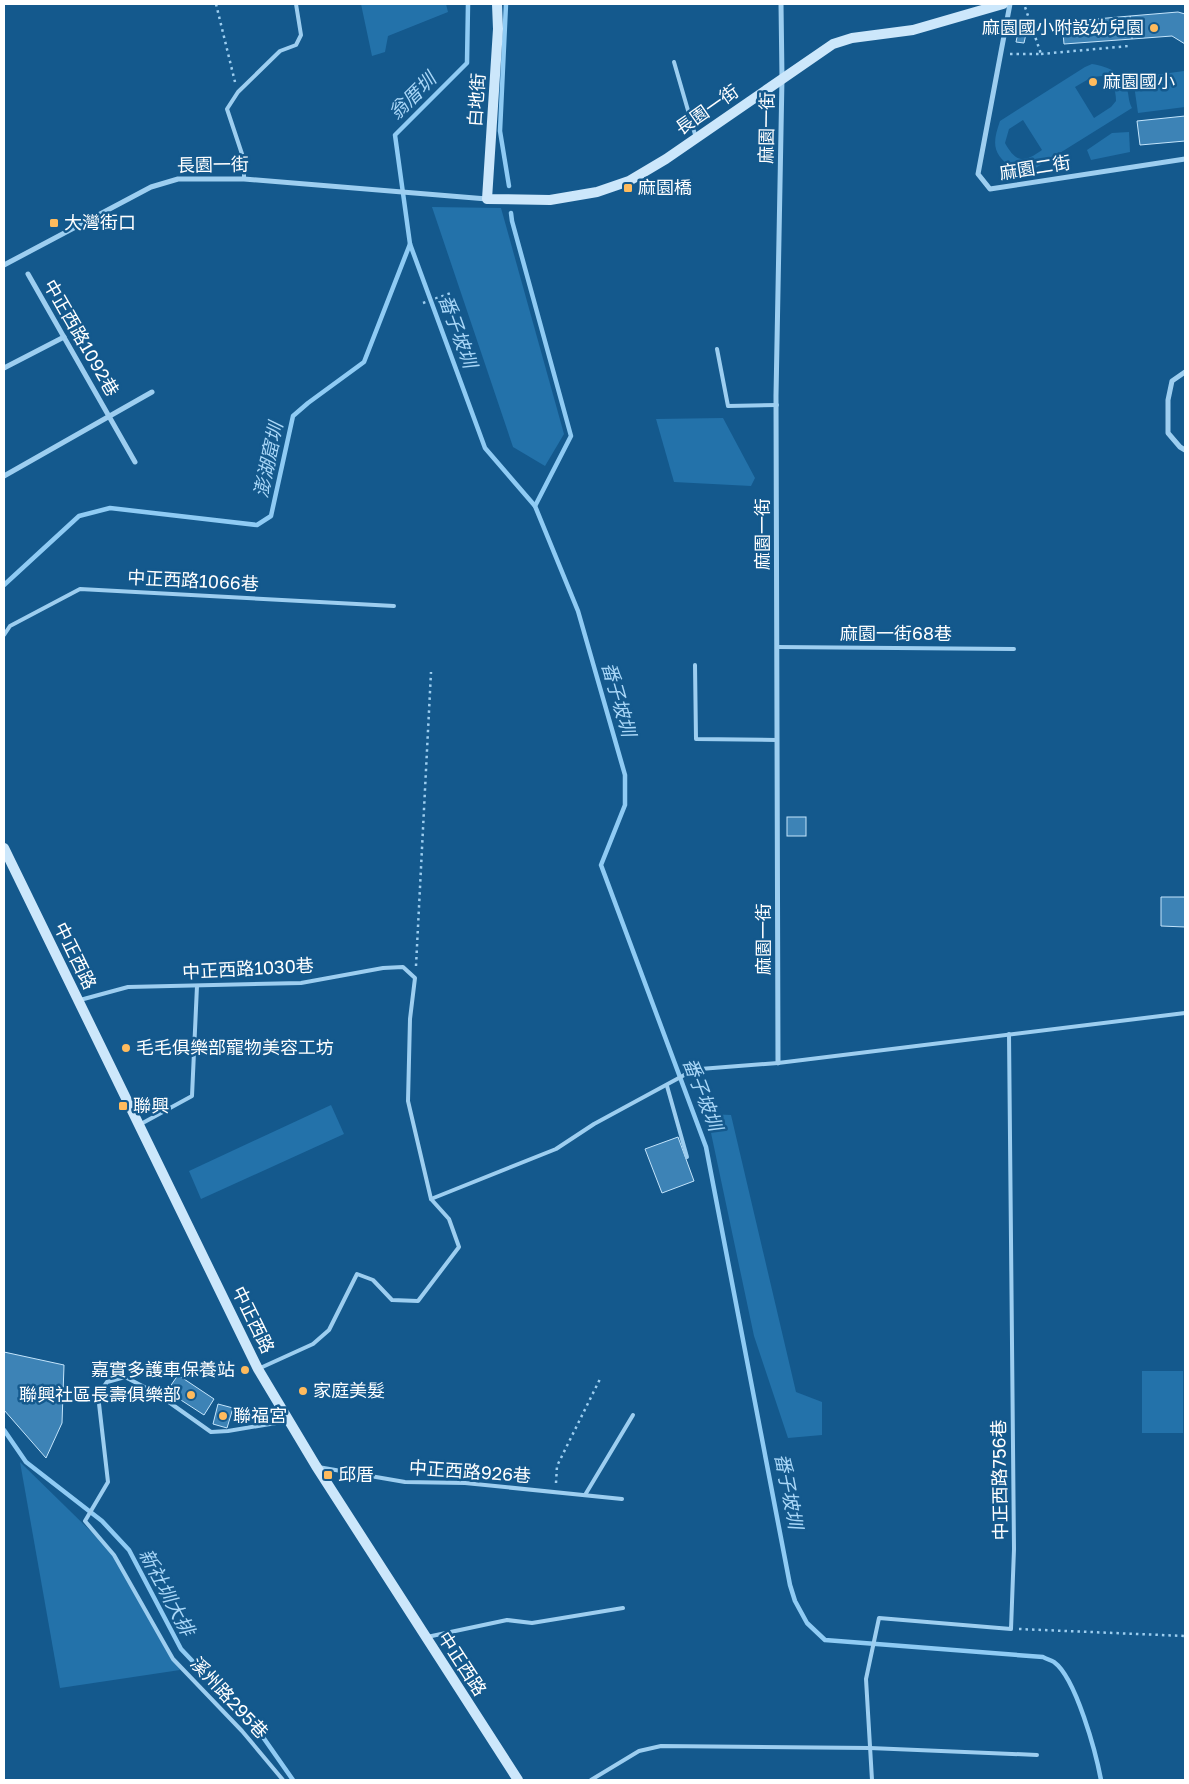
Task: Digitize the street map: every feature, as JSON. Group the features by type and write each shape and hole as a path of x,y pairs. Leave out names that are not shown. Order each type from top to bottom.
{"main road":[{"name":"白地街","path":"487,199 498,29 497,4"},
{"name":"長園一街","path":"487,199 550,200 597,192 628,181 666,159 833,44 852,38 913,30 1003,4"},
{"name":"中正西路","path":"4,848 258,1368 316,1466 518,1780"}],"street":[{"name":"麻園一街","path":"778,1063 776,405 782,4"},
{"name":"麻園二街","path":"1010,4 978,174 990,189 1185,159"},
{"name":"長園一街","path":"4,265 151,187 178,179 244,179 487,199"},
{"name":"中正西路1092巷","path":"28,274 110,416"},
{"path":"4,368 64,337"},
{"path":"1185,372 1172,380 1168,400 1168,433 1185,450"},
{"name":"中正西路1092巷","path":"4,476 152,392"},
{"path":"110,416 136,462"}],"lane":[{"path":"244,179 244,160 227,109 238,92 280,51 296,45 301,35 296,4"},
{"path":"674,62 696,138"},
{"path":"717,348 728,406 776,405"},
{"name":"中正西路1066巷","path":"4,635 10,626 80,589 394,606"},
{"name":"麻園一街68巷","path":"777,647 1014,649"},
{"path":"695,665 696,739 777,740"},
{"name":"中正西路1030巷","path":"78,1000 128,987 301,983 383,968 404,968 415,978"},
{"path":"258,1368 313,1344 329,1330 357,1274 373,1280 392,1300 418,1301 459,1246 449,1220 431,1199 408,1101 410,1018 415,978"},
{"path":"139,1125 192,1096 197,986"},
{"path":"431,1199 556,1149 594,1124 700,1068 778,1063 1185,1012"},
{"name":"中正西路756巷","path":"1009,1034 1014,1539 1011,1629"},
{"path":"667,1086 687,1156"},
{"name":"溪州路295巷","path":"283,1780 242,1731 174,1658 114,1555 85,1521 108,1482 98,1395 107,1382 125,1377 156,1392 211,1432 228,1431 289,1420"},
{"path":"585,1495 633,1415"},
{"name":"中正西路926巷","path":"316,1466 405,1482 465,1483 622,1499"},
{"path":"425,1637 507,1620 532,1622 624,1608"},
{"path":"872,1780 866,1679 879,1618 1011,1629"},
{"path":"591,1780 639,1751 660,1746 870,1748 1036,1755"}],"path":[{"path":"216,4 238,92"},
{"path":"1024,4 1041,54"},
{"path":"1001,54 1041,54 1129,46"},
{"path":"423,303 451,293"},
{"path":"415,978 431,672"},
{"path":"556,1492 557,1466 600,1379"},
{"path":"1011,1629 1185,1636"}],"shaded area":[{"path":"361,4 446,4 448,12 388,36 385,52 372,56"},
{"path":"1092,64 1098,65 1110,69 1120,76 1124,80 1132,108 1018,179 1012,170 1014,169 1001,158 996,148 995,142 1000,121","holes":["1102,76 1113,86 1116,101 1111,107 1094,118 1075,87 1092,77","1023,120 1042,150 1025,159 1021,159 1013,154 1005,143 1009,129"]},
{"path":"1184,71 1185,107 1138,113 1133,78"},
{"path":"1129,132 1130,152 1091,160 1087,150 1112,133"},
{"path":"432,207 501,208 564,434 545,466 513,447"},
{"path":"723,418 755,478 751,486 674,482 656,419"},
{"path":"331,1105 344,1134 201,1199 189,1171"},
{"path":"707,1114 731,1115 796,1392 822,1402 822,1435 788,1438 754,1336"},
{"path":"1142,1371 1183,1371 1183,1433 1142,1433"},
{"path":"20,1462 114,1554 180,1670 60,1688"}],"building":[{"path":"1178,12 1185,14 1185,44 1172,36 1132,39 1130,16"},
{"path":"1130,16 1132,39 1064,44 1062,22"},
{"path":"1018,32 1026,34 1024,43 1016,42"},
{"path":"1185,116 1185,141 1140,145 1137,121"},
{"path":"787,817 806,817 806,836 787,836"},
{"path":"1161,897 1185,897 1185,927 1161,926"},
{"path":"678,1137 694,1181 662,1193 645,1149"},
{"path":"4,1352 64,1365 62,1423 46,1458 4,1410"},
{"name":"聯興社區長壽俱樂部","path":"178,1375 214,1399 204,1415 167,1391"},
{"name":"聯福宮","path":"218,1404 233,1408 227,1428 213,1424"}],"waterway":[{"name":"番子坡圳","path":"468,4 467,63 395,135 410,244 485,448 535,506 578,611 625,775 625,805 601,865 706,1147 790,1585 795,1601 807,1623 825,1640 1043,1657 1054,1662 1070,1683 1077,1699 1090,1735 1101,1780"},
{"path":"506,4 500,131 509,186"},
{"path":"511,213 571,436 535,506"},
{"name":"澎湖窟圳","path":"4,585 79,516 110,508 257,525 271,516 293,416 364,362 410,244"},
{"name":"新社圳大排","path":"4,1430 26,1462 102,1521 129,1550 181,1649 258,1730 293,1780"}],"place":[{"name":"麻園國小附設幼兒園","path":"1154,28"},
{"name":"麻園國小","path":"1093,82"},
{"name":"麻園橋","path":"628,188"},
{"name":"大灣街口","path":"54,223"},
{"name":"毛毛俱樂部寵物美容工坊","path":"126,1048"},
{"name":"聯興","path":"123,1106"},
{"name":"嘉實多護車保養站","path":"245,1370"},
{"name":"家庭美髮","path":"303,1391"},
{"name":"聯興社區長壽俱樂部","path":"191,1395"},
{"name":"聯福宮","path":"223,1416"},
{"name":"邱厝","path":"328,1475"}],"water label":[{"name":"翁厝圳","path":"412,96"}]}
